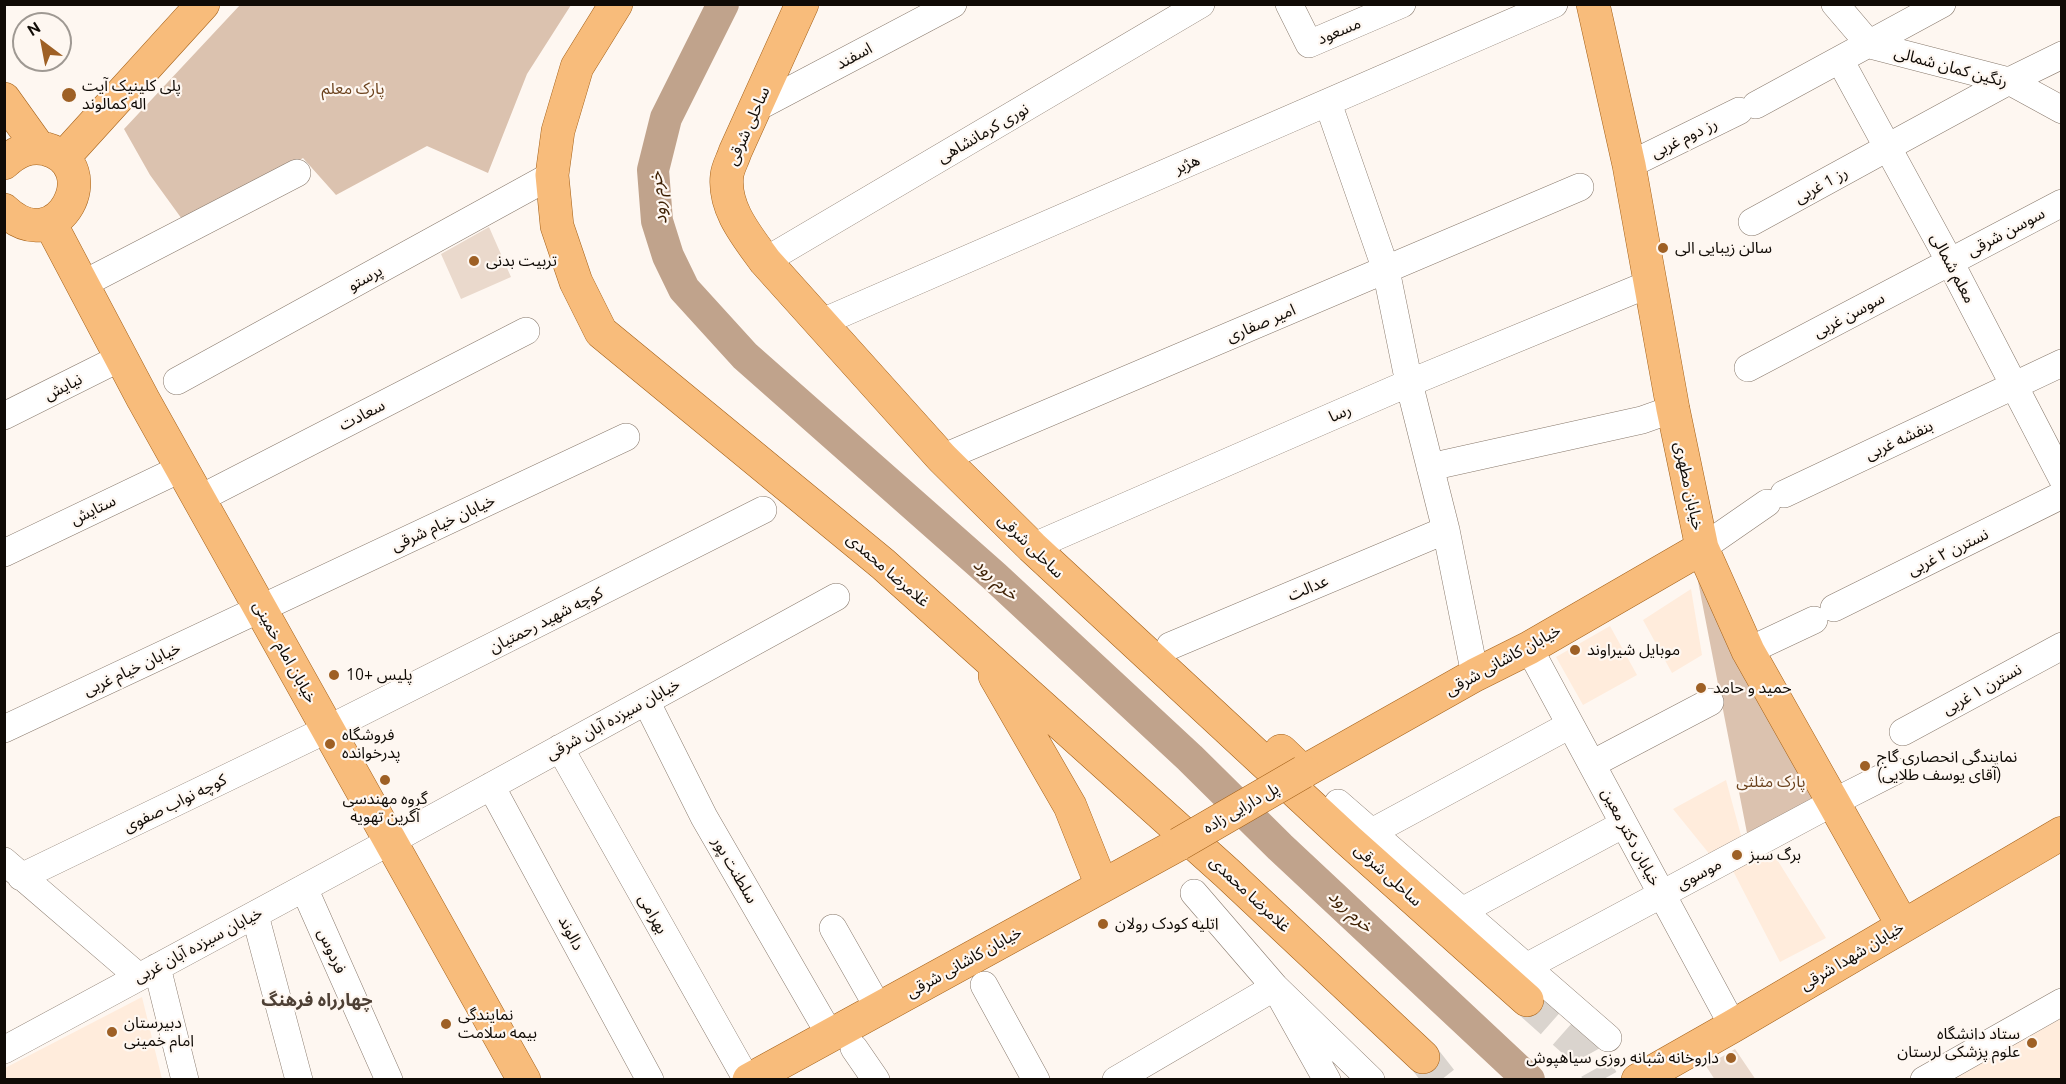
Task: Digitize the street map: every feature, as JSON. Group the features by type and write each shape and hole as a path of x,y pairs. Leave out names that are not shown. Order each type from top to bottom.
{"main road":[{"path":"51,153 203,4"},
{"name":"غلامرضا محمدی","path":"616,4 577,67 558,131 552,175 557,226 576,282 601,332 883,564 1227,873 1423,1057"},
{"name":"ساحلی شرقی","path":"802,4 735,152 727,175 729,201 741,228 765,261 942,458 1032,548 1348,840 1527,1000"},
{"name":"خیابان مطهری","path":"1593,4 1629,165 1672,409 1702,548 1748,651 1903,926"},
{"path":"4,99 51,153 70,168 74,181 74,194 69,206 61,216 50,223 25,224 8,219"},
{"path":"5,162 26,149 51,153"},
{"name":"خیابان امام خمینی","path":"50,223 199,499 524,1080"},
{"name":"خیابان کاشانی شرقی","path":"1303,772 1475,675 1529,648 1702,548"},
{"path":"1081,594 1123,604 1303,772"},
{"path":"980,651 1070,806 1101,886"},
{"name":"پل دارایی زاده","path":"1179,844 1303,772"},
{"name":"خیابان شهدا شرقی","path":"1640,1078 1733,1026 2061,833"},
{"name":"خیابان کاشانی شرقی","path":"748,1080 842,1042 879,1008 1179,844"}],"street":[{"name":"اسفند","path":"756,108 953,4"},
{"name":"نوری کرمانشاهی","path":"765,261 1201,4"},
{"name":"مسعود","path":"1289,4 1309,44 1402,4"},
{"name":"هژبر","path":"820,324 1554,4"},
{"path":"1835,4 1870,45"},
{"name":"رز دوم غربی","path":"1629,165 1870,45 1942,4"},
{"name":"رنگین کمان شمالی","path":"1870,45 2008,81 2061,110"},
{"name":"رز 1 غربی","path":"1752,222 2008,81 2061,55"},
{"name":"معلم شمالی","path":"1840,60 1892,145 2061,478"},
{"path":"1328,103 1386,270 1409,383 1446,530 1475,675"},
{"path":"83,284 297,173"},
{"name":"پرستو","path":"177,381 552,175"},
{"name":"امیر صفاری","path":"942,458 1580,187"},
{"name":"سوسن شرقی","path":"1950,262 2061,202"},
{"name":"سوسن غربی","path":"1748,368 1950,262"},
{"name":"رسا","path":"1032,548 1409,383 1649,284"},
{"name":"سعادت","path":"199,499 525,331"},
{"name":"نیایش","path":"4,416 122,357"},
{"name":"بنفشه غربی","path":"1702,548 1775,498 2061,363"},
{"path":"1430,467 1642,420 1672,409"},
{"name":"خیابان خیام شرقی","path":"260,609 626,437"},
{"name":"ستایش","path":"4,553 182,468"},
{"name":"نسترن ۲ غربی","path":"1748,651 2061,495"},
{"name":"کوچه شهید رحمتیان","path":"328,729 763,510"},
{"name":"عدالت","path":"1170,646 1446,530"},
{"name":"خیابان سیزده آبان شرقی","path":"391,841 836,597"},
{"name":"خیابان خیام غربی","path":"4,729 260,609"},
{"name":"نسترن ۱ غربی","path":"1903,732 2061,646"},
{"name":"خیابان دکتر معین","path":"1529,648 1733,1026"},
{"name":"سلطنت پور","path":"645,701 704,817 842,1042 876,1080"},
{"path":"1592,764 1710,702"},
{"path":"1370,833 1570,724"},
{"name":"کوچه نواب صفوی","path":"13,869 328,729"},
{"name":"بهرامی","path":"560,748 748,1080"},
{"name":"موسوی","path":"1526,967 1895,771"},
{"name":"دالوند","path":"491,786 650,1080"},
{"path":"1338,803 1608,1038"},
{"path":"1462,911 1624,824"},
{"name":"خیابان سیزده آبان غربی","path":"4,1050 391,841"},
{"path":"13,869 148,972 185,1080"},
{"name":"فردوس","path":"304,888 389,1080"},
{"path":"1194,893 1275,987 1371,1080"},
{"path":"255,915 299,1080"},
{"path":"834,927 879,1008"},
{"path":"984,985 1036,1080"},
{"path":"1116,1080 1275,987"},
{"path":"1275,987 1327,1080"},
{"path":"1924,1080 2061,1002"}],"shaded area":[{"path":"1691,589 1702,655 1672,673 1643,620"},
{"path":"1610,626 1637,675 1583,705 1556,657"},
{"path":"1726,780 1742,839 1711,856 1673,809"},
{"path":"1768,845 1826,938 1780,962 1730,865"},
{"name":"دبیرستان امام خمینی","path":"142,997 162,1079 5,1079 5,1068"},
{"name":"ستاد دانشگاه علوم پزشکی لرستان","path":"2061,1006 2061,1079 1943,1079"}],"green space":[{"name":"پارک معلم","path":"240,5 571,5 527,74 488,173 427,146 336,195 303,158 187,226 150,175 124,129"},
{"name":"پارک مثلثی","path":"1696,571 1818,798 1747,833"}],"building":[{"name":"تربیت بدنی","path":"489,227 511,277 461,299 441,254"},
{"name":"داروخانه شبانه روزی سیاهپوش","path":"1735,1049 1756,1080 1715,1080 1706,1066"}],"waterway":[{"name":"خرم رود","path":"723,4 666,118 653,170 657,221 668,256 684,289 745,356 994,576 1190,758 1280,847 1529,1080"}],"tunnel":[{"path":"1527,1000 1587,1053 1602,1080"},
{"path":"1423,1057 1441,1080"}],"place":[{"name":"پلی کلینیک آیت اله کمالوند","path":"69,95"},
{"name":"سالن زیبایی الی","path":"1663,248"},
{"name":"تربیت بدنی","path":"474,261"},
{"name":"موبایل شیراوند","path":"1575,650"},
{"name":"پلیس +10","path":"334,675"},
{"name":"حمید و حامد","path":"1701,688"},
{"name":"فروشگاه پدرخوانده","path":"330,744"},
{"name":"نمایندگی انحصاری گاج (آقای یوسف طلایی)","path":"1865,766"},
{"name":"گروه مهندسی آگرین تهویه","path":"385,780"},
{"name":"برگ سبز","path":"1737,855"},
{"name":"اتلیه کودک رولان","path":"1103,924"},
{"name":"نمایندگی بیمه سلامت","path":"446,1024"},
{"name":"دبیرستان امام خمینی","path":"112,1032"},
{"name":"ستاد دانشگاه علوم پزشکی لرستان","path":"2032,1043"},
{"name":"داروخانه شبانه روزی سیاهپوش","path":"1731,1058"}],"district":[{"name":"چهارراه فرهنگ","path":"317,1000"}]}
